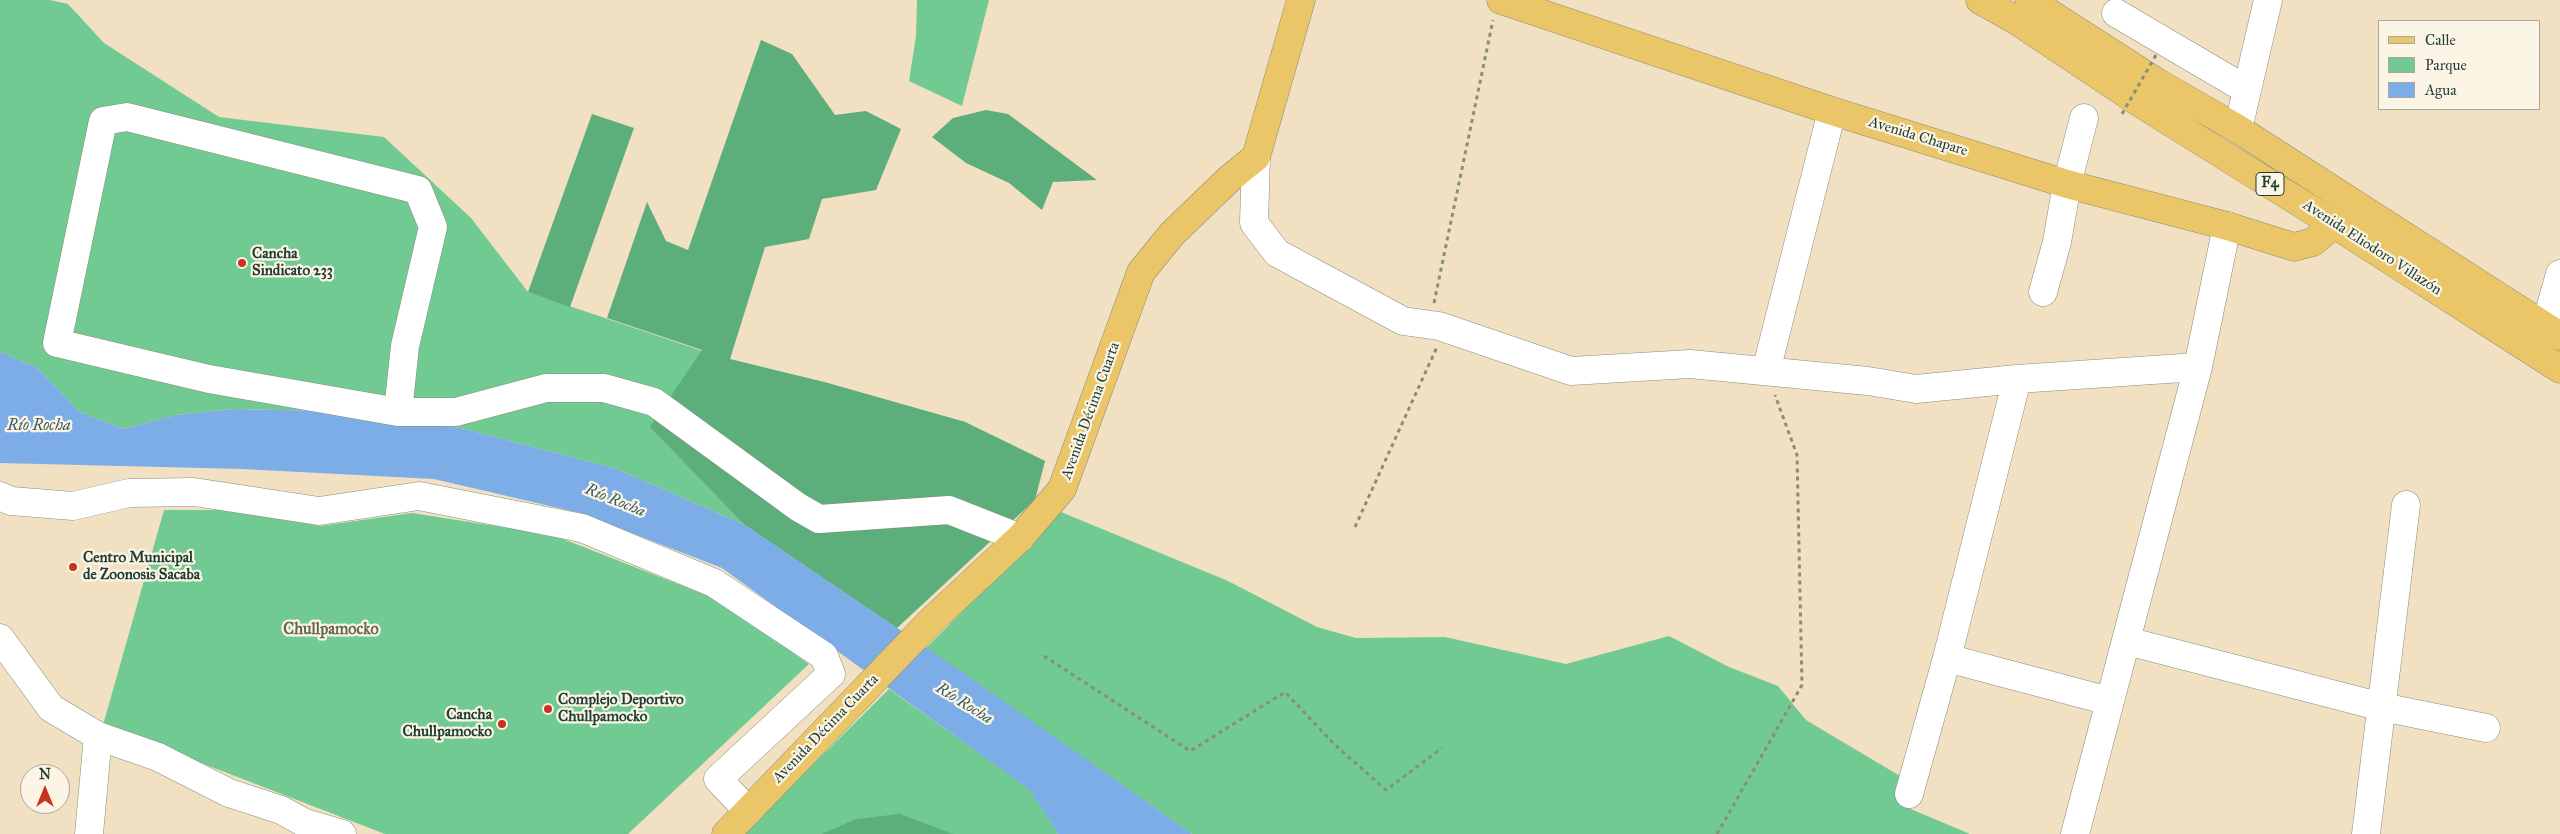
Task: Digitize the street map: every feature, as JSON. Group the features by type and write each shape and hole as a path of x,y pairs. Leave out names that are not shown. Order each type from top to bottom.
{"main road":[{"path":"1256,157 1301,0"},
{"name":"Avenida Eliodoro Villazón","path":"1980,0 2014,19 2140,103 2334,224 2560,369"},
{"name":"Avenida Eliodoro Villazón","path":"2029,0 2158,82 2238,129 2552,331"},
{"name":"Avenida Chapare","path":"1497,10 1832,110 2068,184 2227,226 2294,247 2313,242 2334,224"},
{"name":"Avenida Décima Cuarta","path":"726,834 931,621 1020,538 1062,489 1141,272 1172,234 1229,179 1256,157"}],"street":[{"path":"2238,129 2268,0"},
{"path":"2107,50 2118,6 2247,90"},
{"path":"1766,371 1832,110"},
{"path":"398,412 405,346 433,227 418,190 127,117 103,121 58,343 209,379 398,412 456,412 546,388 604,388 654,402 818,520 949,510 1020,538"},
{"path":"2043,292 2057,242 2068,184 2084,118"},
{"path":"1256,157 1254,223 1277,254 1403,321 1430,325 1571,370 1690,364 1868,381 1916,389 2017,379 2198,368"},
{"path":"2075,834 2198,368 2227,226"},
{"path":"2552,331 2560,274"},
{"path":"1909,794 1947,658 2017,379"},
{"path":"0,496 11,501 73,506 129,493 194,492 319,511 420,496 582,528 705,580 824,656 830,674 718,778 748,811"},
{"path":"2366,834 2406,505"},
{"path":"0,638 51,708 98,736 158,757 229,792 281,810 305,823 342,834"},
{"path":"2127,641 2382,707 2486,728"},
{"path":"1947,658 2109,701"},
{"path":"89,834 98,736"}],"path":[{"path":"1355,527 1437,347 1430,325 1497,10"},
{"path":"2122,114 2156,55"},
{"path":"1717,834 1802,685 1797,455 1766,371"},
{"path":"1044,656 1190,751 1285,692 1334,744 1386,790 1442,748"}],"green space":[{"path":"0,0 50,0 68,4 104,43 219,117 384,137 471,218 528,292 729,360 824,382 965,422 1045,461 897,628 745,525 617,469 461,428 325,411 233,409 175,415 124,429 80,412 36,367 0,352"},
{"path":"917,0 989,0 962,106 909,81 916,36"},
{"path":"761,40 792,54 835,115 866,111 901,129 876,190 822,199 809,239 765,247 730,359 824,382 965,422 1045,461 1035,500 897,628 745,525 650,427 702,350 607,318 647,202 666,241 688,250"},
{"path":"986,110 1008,114 1097,180 1053,182 1042,210 1009,183 966,163 932,137 953,118"},
{"path":"592,114 634,128 570,307 528,292"},
{"name":"Complejo Deportivo Chullpamocko","path":"164,510 233,510 320,526 412,513 553,535 721,601 809,664 628,834 385,834 103,725"},
{"path":"1061,512 1228,581 1317,627 1356,638 1445,637 1566,664 1669,636 1729,667 1778,686 1806,720 1900,776 1906,807 1970,834 1192,834 926,648"},
{"path":"889,689 1031,790 1058,834 743,834"},
{"path":"900,814 953,834 822,834 856,819"}],"water":[{"name":"Río Rocha","path":"0,352 36,367 80,412 124,429 175,415 233,409 325,411 461,428 617,469 745,525 968,676 1192,834 1058,834 1030,790 722,568 580,513 434,479 242,469 0,463"}],"place":[{"name":"Cancha Sindicato 233","path":"242,263"},
{"name":"Centro Municipal de Zoonosis Sacaba","path":"73,567"},
{"name":"Complejo Deportivo Chullpamocko","path":"548,709"},
{"name":"Cancha Chullpamocko","path":"502,724"}],"district":[{"name":"Chullpamocko","path":"331,630"}]}
